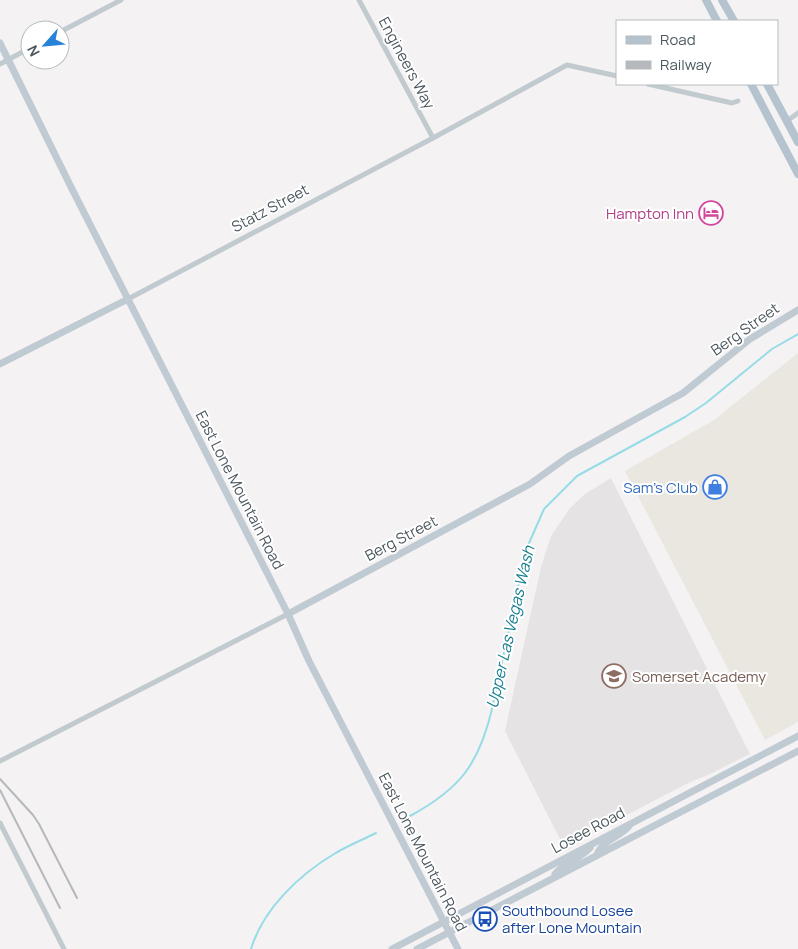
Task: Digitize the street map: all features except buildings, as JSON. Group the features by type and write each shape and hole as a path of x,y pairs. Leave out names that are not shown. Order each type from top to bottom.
{"main road":[{"path":"706,0 716,20"},
{"path":"722,0 733,20"},
{"path":"752,85 798,174"},
{"path":"768,86 798,142"}],"street":[{"path":"70,27 121,0"},
{"name":"Engineers Way","path":"359,0 433,138"},
{"name":"East Lone Mountain Road","path":"0,43 288,614 309,660 458,949"},
{"path":"0,64 20,53"},
{"name":"Statz Street","path":"0,364 128,299 567,65 616,76"},
{"path":"652,85 732,103 738,101"},
{"path":"787,121 798,113"},
{"name":"Berg Street","path":"0,761 288,614 530,484 569,456 683,393 750,339 798,310"},
{"name":"Losee Road","path":"392,949 798,736"},
{"name":"Losee Road","path":"417,949 798,750"},
{"path":"597,855 601,845 623,833 632,822"},
{"path":"0,823 64,949"},
{"path":"552,878 561,867 584,855 594,843"}],"shaded area":[{"path":"798,353 798,722 765,740 625,471 714,420"},
{"name":"Somerset Academy","path":"611,478 750,754 690,782 598,830 566,851 505,731 541,567 551,536 570,508 585,494"}],"waterway":[{"name":"Upper Las Vegas Wash","path":"410,816 442,796 454,785 474,760 481,745 492,709 526,550 544,509 577,476 685,417 706,403 772,349 798,334"},
{"name":"Upper Las Vegas Wash","path":"251,949 264,920 284,894 321,862 376,833"}],"railway":[{"path":"0,779 39,824 77,898"},
{"path":"0,790 60,908"}],"place":[{"name":"Hampton Inn","path":"711,213"},
{"name":"Sam's Club","path":"715,487"},
{"name":"Somerset Academy","path":"614,676"},
{"name":"Southbound Losee after Lone Mountain","path":"485,919"}]}
